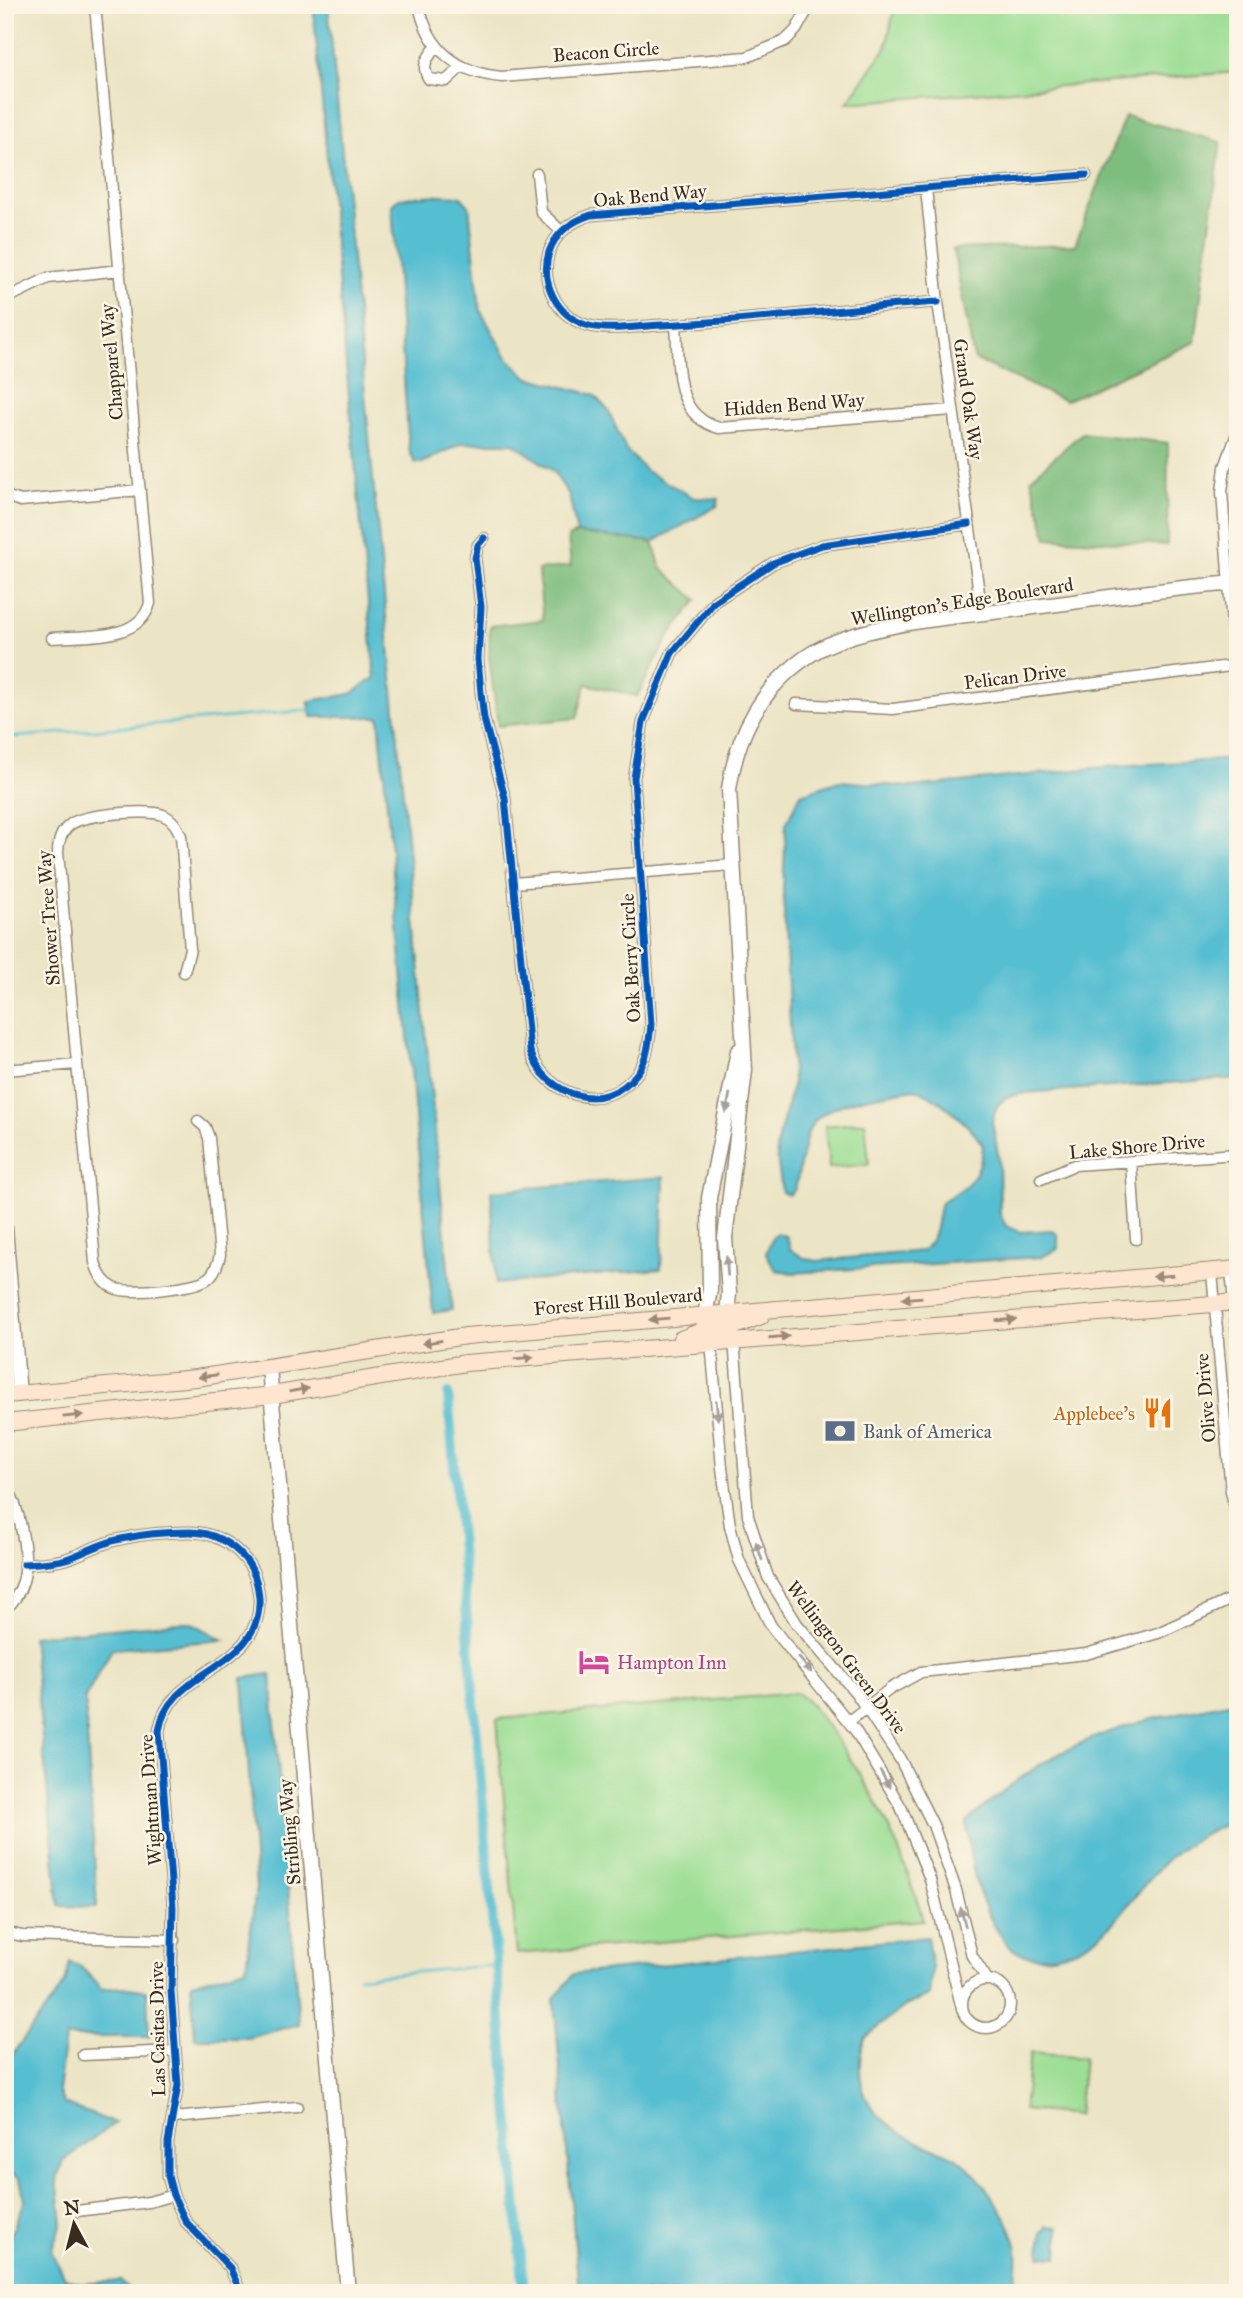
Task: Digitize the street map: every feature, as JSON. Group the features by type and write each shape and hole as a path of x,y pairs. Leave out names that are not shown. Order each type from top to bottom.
{"main road":[{"name":"Forest Hill Boulevard","path":"12,1394 196,1378 466,1336 1234,1270"},
{"path":"5,1423 272,1395 466,1363 1236,1302"},
{"path":"711,1342 735,1326 776,1310"},
{"path":"651,1347 702,1331 727,1313"},
{"path":"5,1409 12,1394"}],"street":[{"name":"Chapparel Way","path":"52,638 126,630 144,617 150,596 95,5"},
{"name":"Beacon Circle","path":"419,5 422,20 436,47 461,67 502,77 747,57 785,41 796,30 810,5"},
{"path":"436,47 425,62 429,79 446,81 461,67"},
{"path":"537,174 541,212 561,231 550,250 546,274 553,297 569,316 599,327 676,324 938,302"},
{"name":"Oak Bend Way","path":"561,231 570,223 591,215 1086,176"},
{"name":"Grand Oak Way","path":"926,189 938,302 982,614"},
{"path":"5,299 48,278 120,270"},
{"name":"Hidden Bend Way","path":"676,324 682,396 691,413 708,425 719,428 953,410"},
{"path":"1236,665 1233,584 1222,492 1226,467 1238,431"},
{"path":"5,496 21,501 140,491"},
{"name":"Oak Berry Circle","path":"484,538 475,551 481,607 479,670 484,719 505,798 530,1051 534,1063 549,1083 583,1097 597,1097 628,1083 637,1073 648,1050 651,1025 634,778 643,722 661,673 697,620 732,587 773,563 797,553 844,541 969,524"},
{"name":"Wellington's Edge Boulevard","path":"727,1313 729,1293 725,1238 745,1070 728,811 732,768 746,727 781,678 813,653 849,636 982,614 1233,584"},
{"name":"Pelican Drive","path":"796,704 892,709 1236,665"},
{"name":"Shower Tree Way","path":"184,972 190,949 181,836 174,822 161,814 147,812 81,818 68,826 60,838 58,853 77,1064 96,1262 100,1276 111,1287 126,1291 190,1286 205,1281 215,1270 220,1255 209,1139 205,1127 198,1121"},
{"path":"514,883 732,865"},
{"name":"Wellington's Edge Boulevard","path":"705,1315 710,1290 709,1198 741,1036"},
{"path":"5,1070 77,1064"},
{"name":"Lake Shore Drive","path":"1041,1179 1074,1165 1238,1154"},
{"path":"1131,1162 1136,1239"},
{"path":"5,1228 12,1394"},
{"name":"Olive Drive","path":"1234,1270 1238,1345"},
{"name":"Olive Drive","path":"1212,1272 1231,1491 1238,1521"},
{"name":"Wellington Green Drive","path":"734,1340 748,1516 768,1577 804,1632 866,1708 900,1759 933,1825 956,1889 972,1956 988,1979"},
{"name":"Wellington Green Drive","path":"711,1342 730,1526 754,1595 771,1626 849,1721 873,1756 916,1839 930,1879 962,2009"},
{"name":"Stribling Way","path":"269,1367 348,2293"},
{"path":"5,1485 18,1510 24,1564 21,1588 5,1609"},
{"name":"Wightman Drive","path":"24,1564 66,1559 122,1538 195,1532 218,1538 232,1546 243,1557 255,1578 259,1601 249,1636 234,1655 177,1693 165,1710 160,1724 174,1940"},
{"path":"849,1721 890,1689 921,1672 1086,1654 1158,1633 1238,1596"},
{"path":"787,1644 804,1632"},
{"path":"5,1932 22,1936 174,1940"},
{"name":"Las Casitas Drive","path":"174,1940 171,1991 178,2093 167,2159 173,2194 186,2222 230,2268 241,2293"},
{"path":"988,1979 996,1981 1008,1993 1011,2004 1007,2017 993,2027 985,2028 971,2023 962,2009 965,1990 979,1980 988,1979"},
{"path":"83,2055 175,2051"},
{"name":"Las Casitas Drive","path":"173,2118 297,2107"},
{"path":"77,2211 149,2202 173,2194"}],"green space":[{"path":"895,5 1238,5 1238,72 847,103 886,48"},
{"path":"1125,116 1221,142 1195,342 1065,401 974,359 953,249 1075,245"},
{"path":"1082,433 1168,443 1167,545 1047,538 1031,478"},
{"path":"577,533 653,542 661,568 697,600 669,636 637,696 586,684 577,718 498,726 489,657 490,626 543,620 538,570 571,566 568,537"},
{"path":"865,1122 869,1164 829,1168 825,1126"},
{"path":"796,1693 821,1718 876,1802 897,1846 923,1920 517,1954 497,1719"},
{"path":"1030,2053 1084,2058 1078,2115 1024,2110"}],"water":[{"path":"313,5 328,5 452,1310 433,1313 379,717 311,717 309,701 351,694 375,678"},
{"path":"460,196 469,206 480,310 506,356 527,377 594,395 608,410 626,450 646,471 694,498 719,499 717,506 653,542 577,533 569,495 553,471 513,443 462,443 422,463 415,463 409,450 392,205 399,198"},
{"path":"1238,759 1238,1078 1025,1093 1006,1097 997,1106 992,1121 999,1159 1000,1215 1006,1226 1020,1232 1053,1230 1058,1236 1058,1249 1041,1257 792,1273 776,1270 766,1254 773,1236 778,1233 787,1237 790,1249 804,1258 817,1261 922,1251 934,1233 941,1202 958,1192 976,1174 983,1146 952,1112 932,1097 914,1089 856,1100 840,1105 816,1120 809,1130 795,1189 789,1195 782,1192 776,1149 793,1082 783,891 786,824 801,794 839,781 912,787 1114,766"},
{"path":"664,1177 661,1269 496,1284 491,1191"},
{"path":"190,1622 224,1640 112,1649 85,1698 97,1907 59,1906 32,1636"},
{"path":"271,1674 299,2024 248,2038 195,2038 191,1983 246,1968 256,1888 243,1678"},
{"path":"1238,1701 1238,1818 1200,1837 1173,1855 1112,1923 1083,1946 1064,1954 1042,1957 1028,1956 1012,1948 991,1921 980,1894 972,1865 967,1821 1025,1775 1084,1742 1148,1720"},
{"path":"927,1937 932,1968 929,1996 905,2006 864,2038 860,2057 863,2089 869,2102 889,2125 960,2160 985,2187 1008,2223 1016,2245 1015,2293 579,2293 554,1999 574,1974"},
{"path":"70,1962 81,1967 102,1989 123,1987 147,1991 149,2037 65,2037 58,2091 64,2104 115,2123 63,2161 57,2178 62,2223 51,2251 65,2278 81,2284 120,2281 133,2293 5,2293 5,2248 25,2201 20,2179 5,2169 5,2064 65,1983"},
{"path":"1046,2226 1059,2227 1058,2257 1040,2256 1042,2231 1045,2231"}],"waterway":[{"path":"5,738 311,710"},
{"path":"448,1394 524,2293"},
{"path":"358,1977 498,1965"}],"cycle path":[{"path":"938,302 730,321 604,328 586,325 566,314 549,286 547,263 552,245 560,233 577,220 591,215 1086,175"},
{"path":"484,538 478,545 475,558 481,607 478,659 481,693 484,719 505,798 530,1051 549,1080 578,1095 594,1097 610,1094 625,1086 641,1067 649,1043 651,1025 634,778 643,722 672,653 715,601 773,563 822,545 969,524"},
{"path":"24,1564 73,1557 129,1537 198,1532 220,1539 239,1553 248,1563 257,1582 259,1598 256,1622 246,1640 231,1655 179,1694 166,1710 159,1731 173,1907 171,1991 178,2085 168,2142 168,2176 173,2195 186,2222 230,2268 241,2293"}],"place":[{"name":"Applebee's","path":"1158,1413"},
{"name":"Bank of America","path":"840,1431"},
{"name":"Hampton Inn","path":"594,1662"}]}
